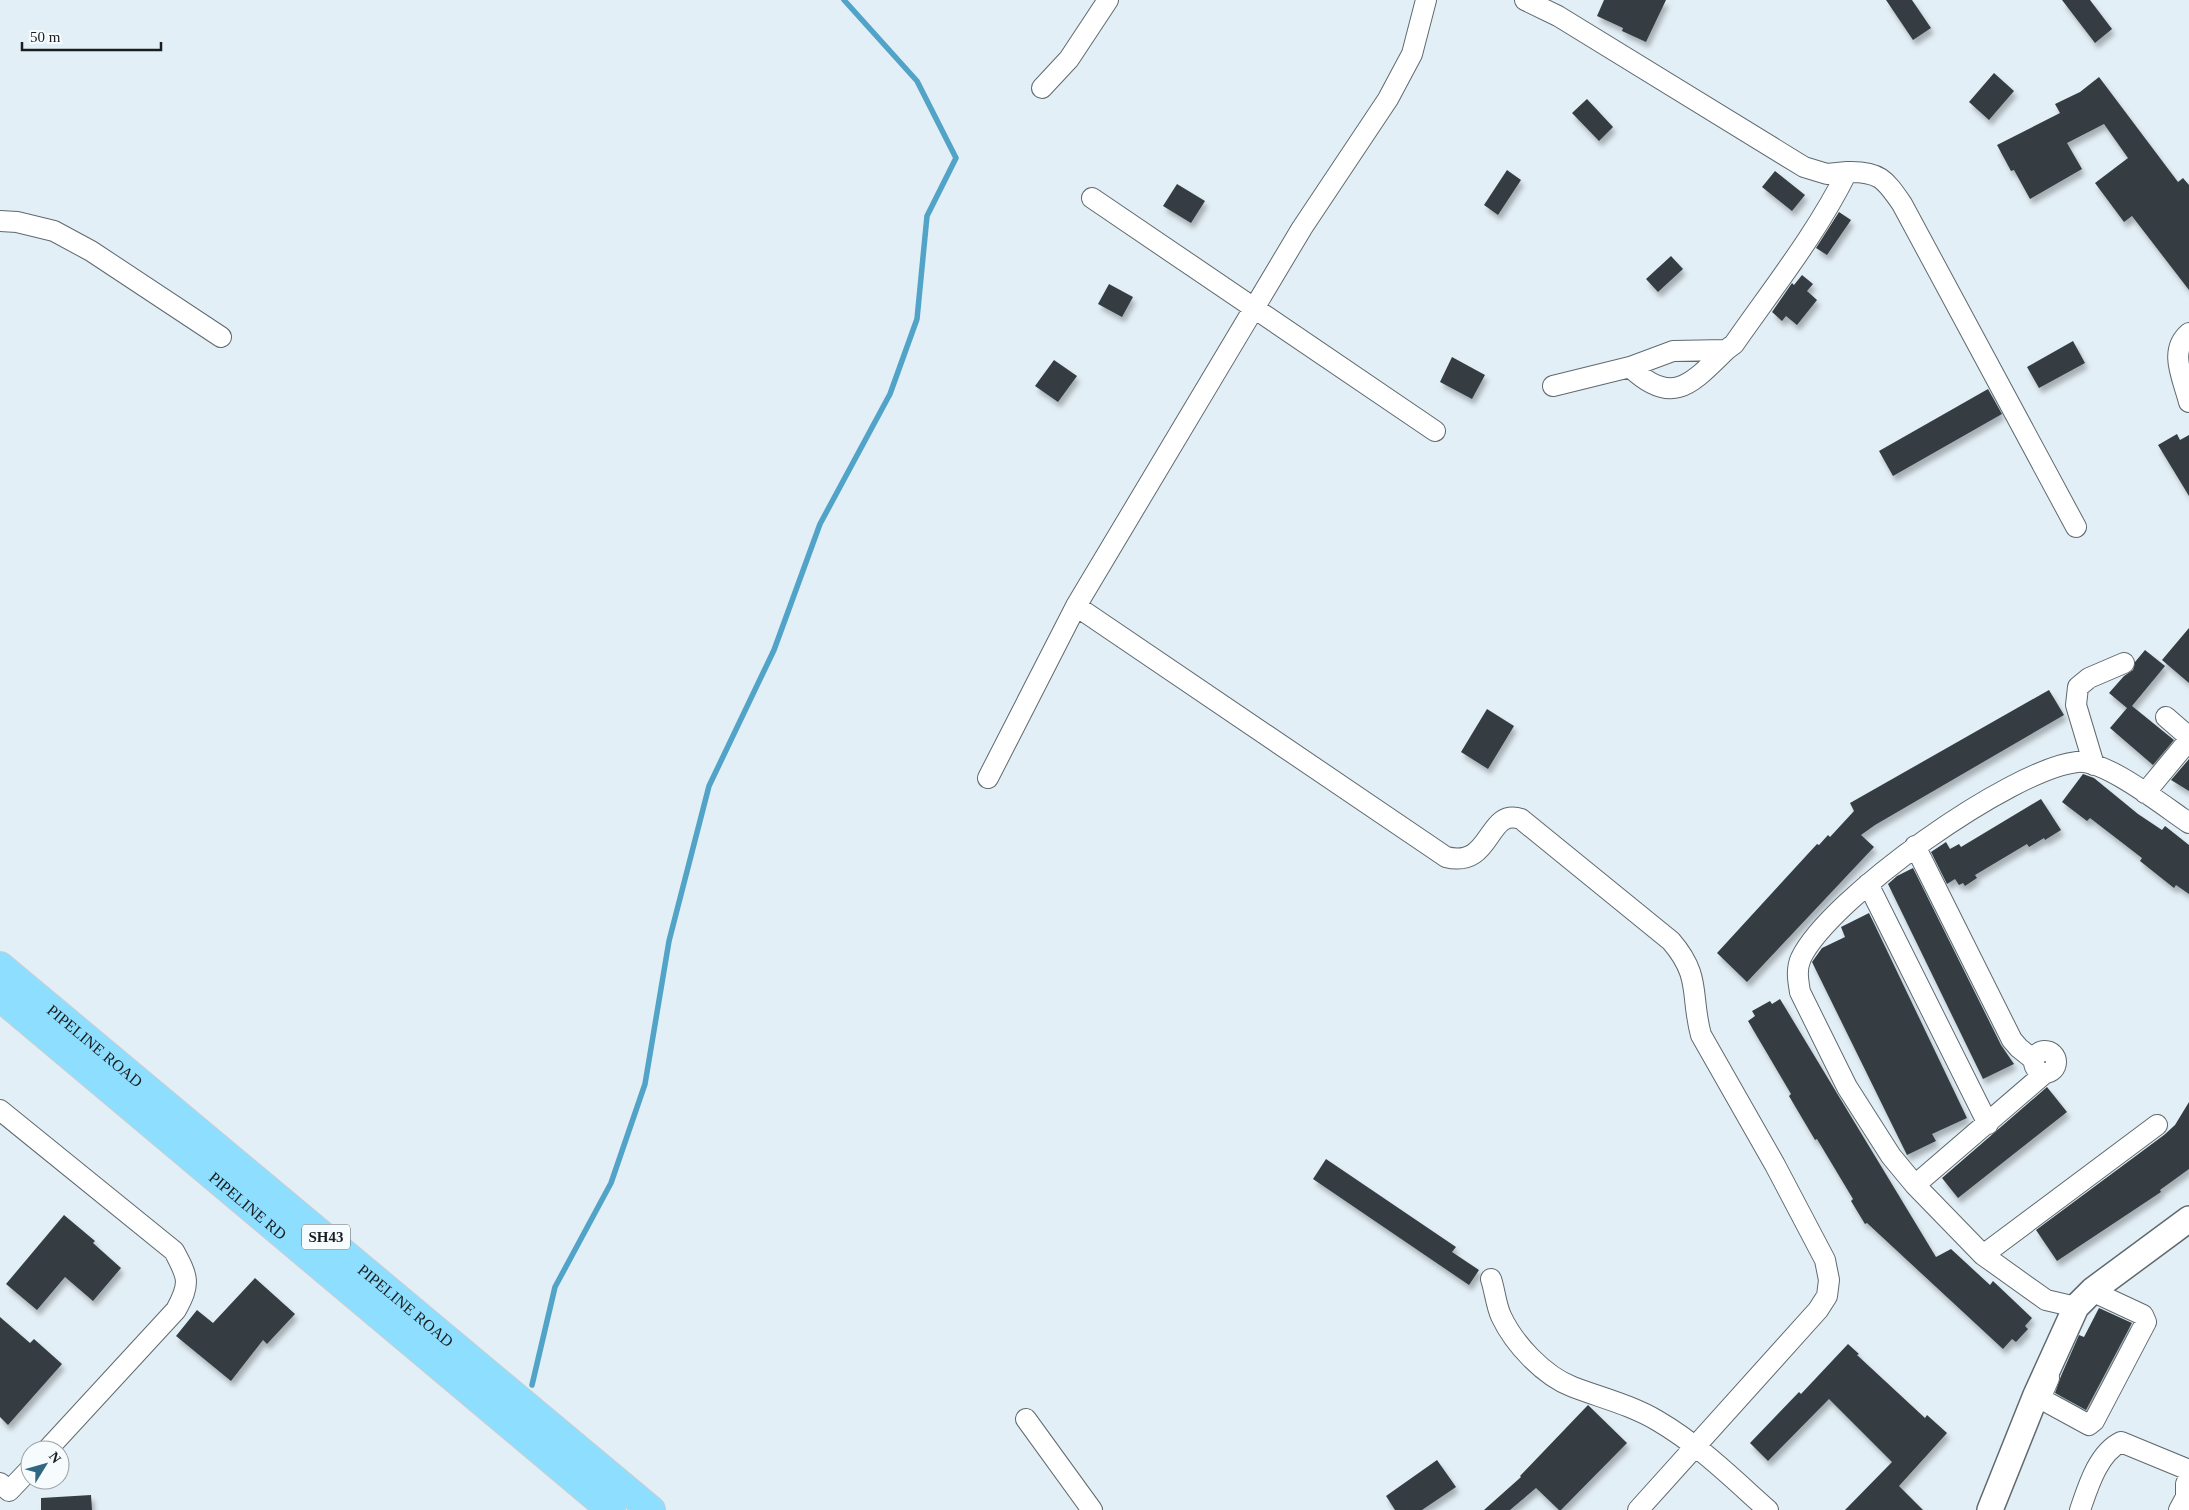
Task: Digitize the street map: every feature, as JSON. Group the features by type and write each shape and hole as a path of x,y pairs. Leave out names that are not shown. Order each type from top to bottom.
{"main road":[{"name":"PIPELINE ROAD","path":"0,966 652,1510"},
{"name":"PIPELINE RD","path":"0,997 611,1510"}],"street":[{"path":"1042,88 1069,59 1108,0"},
{"path":"988,778 1076,606 1302,228 1388,99 1412,54 1426,0"},
{"path":"1525,0 1558,16 1804,167 1827,174 1865,171 1878,175 1890,186 1902,204 2076,527"},
{"path":"1630,367 1656,385 1671,389 1681,387 1694,380 1734,344 1832,203 1847,172"},
{"path":"1092,198 1435,430"},
{"path":"0,221 16,222 54,231 91,251 221,337"},
{"path":"2189,333 2179,344 2177,355 2189,402"},
{"path":"1553,386 1630,367 1672,351 1726,350"},
{"path":"1076,606 1446,857 1458,860 1468,858 1478,851 1498,823 1512,816 1521,819 1671,941 1682,953 1689,967 1696,990 1697,1018 1701,1035 1775,1165 1825,1260 1829,1280 1827,1296 1818,1310 1638,1510"},
{"path":"2094,765 2076,705 2078,687 2089,678 2124,663"},
{"path":"2145,793 2189,739 2166,717"},
{"path":"2076,1308 2046,1300 1983,1255 1915,1185 1891,1156 1847,1087 1800,992 1797,975 1800,960 1816,935 1868,884 1915,846 1985,801 2046,770 2079,761 2101,766 2189,823"},
{"path":"1915,846 2012,1040 2039,1067 1988,1124 1915,1185"},
{"path":"1868,884 1988,1124"},
{"path":"0,1110 174,1251 185,1271 186,1291 176,1310 56,1440"},
{"path":"1983,1255 2157,1125"},
{"path":"1990,1510 2036,1395 2076,1308 2189,1219"},
{"path":"1491,1279 1501,1316 1520,1345 1548,1373 1572,1387 1634,1408 1660,1422 1696,1447 1768,1510"},
{"path":"2096,1292 2143,1315 2146,1322 2097,1417 2089,1424 2045,1401 2042,1398 2042,1392 2096,1292"},
{"path":"1026,1419 1092,1510"},
{"path":"2080,1510 2093,1477 2105,1455 2111,1446 2121,1442 2189,1470"},
{"path":"7,1495 20,1480"}],"building":[{"path":"1604,0 1666,0 1646,42 1622,31 1623,28 1597,16"},
{"path":"1886,0 1912,0 1931,28 1913,40"},
{"path":"2062,0 2090,0 2112,29 2095,43"},
{"path":"1994,73 2014,91 1989,120 1969,102"},
{"path":"2099,77 2178,182 2183,178 2189,185 2189,290 2132,216 2124,222 2095,183 2128,158 2104,124 2067,143 2082,169 2030,199 2014,170 2011,171 1997,145 2060,113 2055,104 2080,92"},
{"path":"1587,99 1613,127 1599,141 1572,113"},
{"path":"1507,170 1521,180 1498,215 1484,205"},
{"path":"1775,171 1805,195 1792,211 1762,187"},
{"path":"1177,184 1205,201 1191,223 1163,206"},
{"path":"1839,212 1851,220 1827,255 1816,248"},
{"path":"1671,256 1683,269 1658,292 1646,279"},
{"path":"1802,275 1813,284 1807,291 1817,300 1797,325 1786,316 1782,321 1772,312 1792,283 1794,285"},
{"path":"1109,284 1133,297 1122,317 1098,304"},
{"path":"2073,341 2085,363 2039,388 2027,367"},
{"path":"1452,357 1485,375 1472,399 1440,382"},
{"path":"1054,360 1077,376 1058,402 1035,386"},
{"path":"1988,389 2002,414 1893,476 1879,451"},
{"path":"2177,434 2180,440 2189,435 2189,496 2158,445"},
{"path":"2189,628 2189,683 2162,660"},
{"path":"2145,650 2165,666 2132,706 2174,740 2153,765 2110,728 2127,708 2109,693 2124,676 2133,670 2135,662"},
{"path":"2049,690 2064,715 1861,835 1874,847 1747,982 1717,953 1817,844 1819,845 1828,835 1830,837 1854,811 1850,803"},
{"path":"1487,709 1514,726 1488,769 1461,752"},
{"path":"2189,759 2189,791 2171,780"},
{"path":"2083,774 2094,778 2138,814 2162,830 2165,826 2189,845 2189,894 2176,885 2174,888 2140,861 2142,858 2090,818 2087,821 2062,802"},
{"path":"2041,799 2061,830 2029,847 2027,844 1975,875 1977,878 1965,886 1963,883 1959,885 1955,879 1947,884 1931,852 1946,842 1950,849 1959,844 1961,847"},
{"path":"1913,868 2001,1045 2014,1064 1983,1079 1888,884 1897,876"},
{"path":"1869,913 1967,1118 1932,1134 1936,1141 1907,1155 1812,962 1822,948 1845,937 1841,927"},
{"path":"1780,999 1936,1257 1951,1249 1990,1285 1993,1281 2032,1318 2025,1326 2028,1329 2016,1342 2012,1339 2003,1349 1867,1223 1865,1224 1851,1201 1853,1199 1789,1096 1791,1094 1748,1021 1755,1016 1752,1011 1770,1001 1772,1004"},
{"path":"2047,1087 2067,1112 1958,1198 1942,1178"},
{"path":"2189,1102 2189,1169 2160,1190 2161,1192 2057,1261 2036,1230 2164,1135 2175,1125"},
{"path":"1326,1159 1456,1247 1452,1252 1479,1270 1469,1285 1313,1179"},
{"path":"64,1215 95,1241 93,1243 121,1268 93,1301 65,1277 37,1310 6,1284"},
{"path":"255,1278 295,1314 267,1344 263,1340 231,1381 176,1336 197,1310 213,1323"},
{"path":"2099,1308 2132,1323 2086,1410 2055,1393 2079,1335 2084,1337"},
{"path":"0,1317 30,1343 34,1339 62,1364 8,1425 0,1417"},
{"path":"1848,1344 1859,1354 1857,1355 1925,1418 1927,1415 1947,1433 1899,1486 1923,1510 1845,1510 1892,1462 1829,1399 1768,1461 1750,1443 1799,1392 1801,1394"},
{"path":"1588,1405 1627,1443 1561,1510 1536,1488 1510,1510 1484,1510 1521,1477"},
{"path":"1437,1460 1456,1487 1422,1510 1395,1510 1386,1496"},
{"path":"91,1495 92,1510 41,1510 41,1498"}],"waterway":[{"path":"532,1385 555,1287 611,1183 645,1084 669,941 709,786 774,650 820,524 890,394 917,319 927,216 956,158 917,81 844,0"}]}
